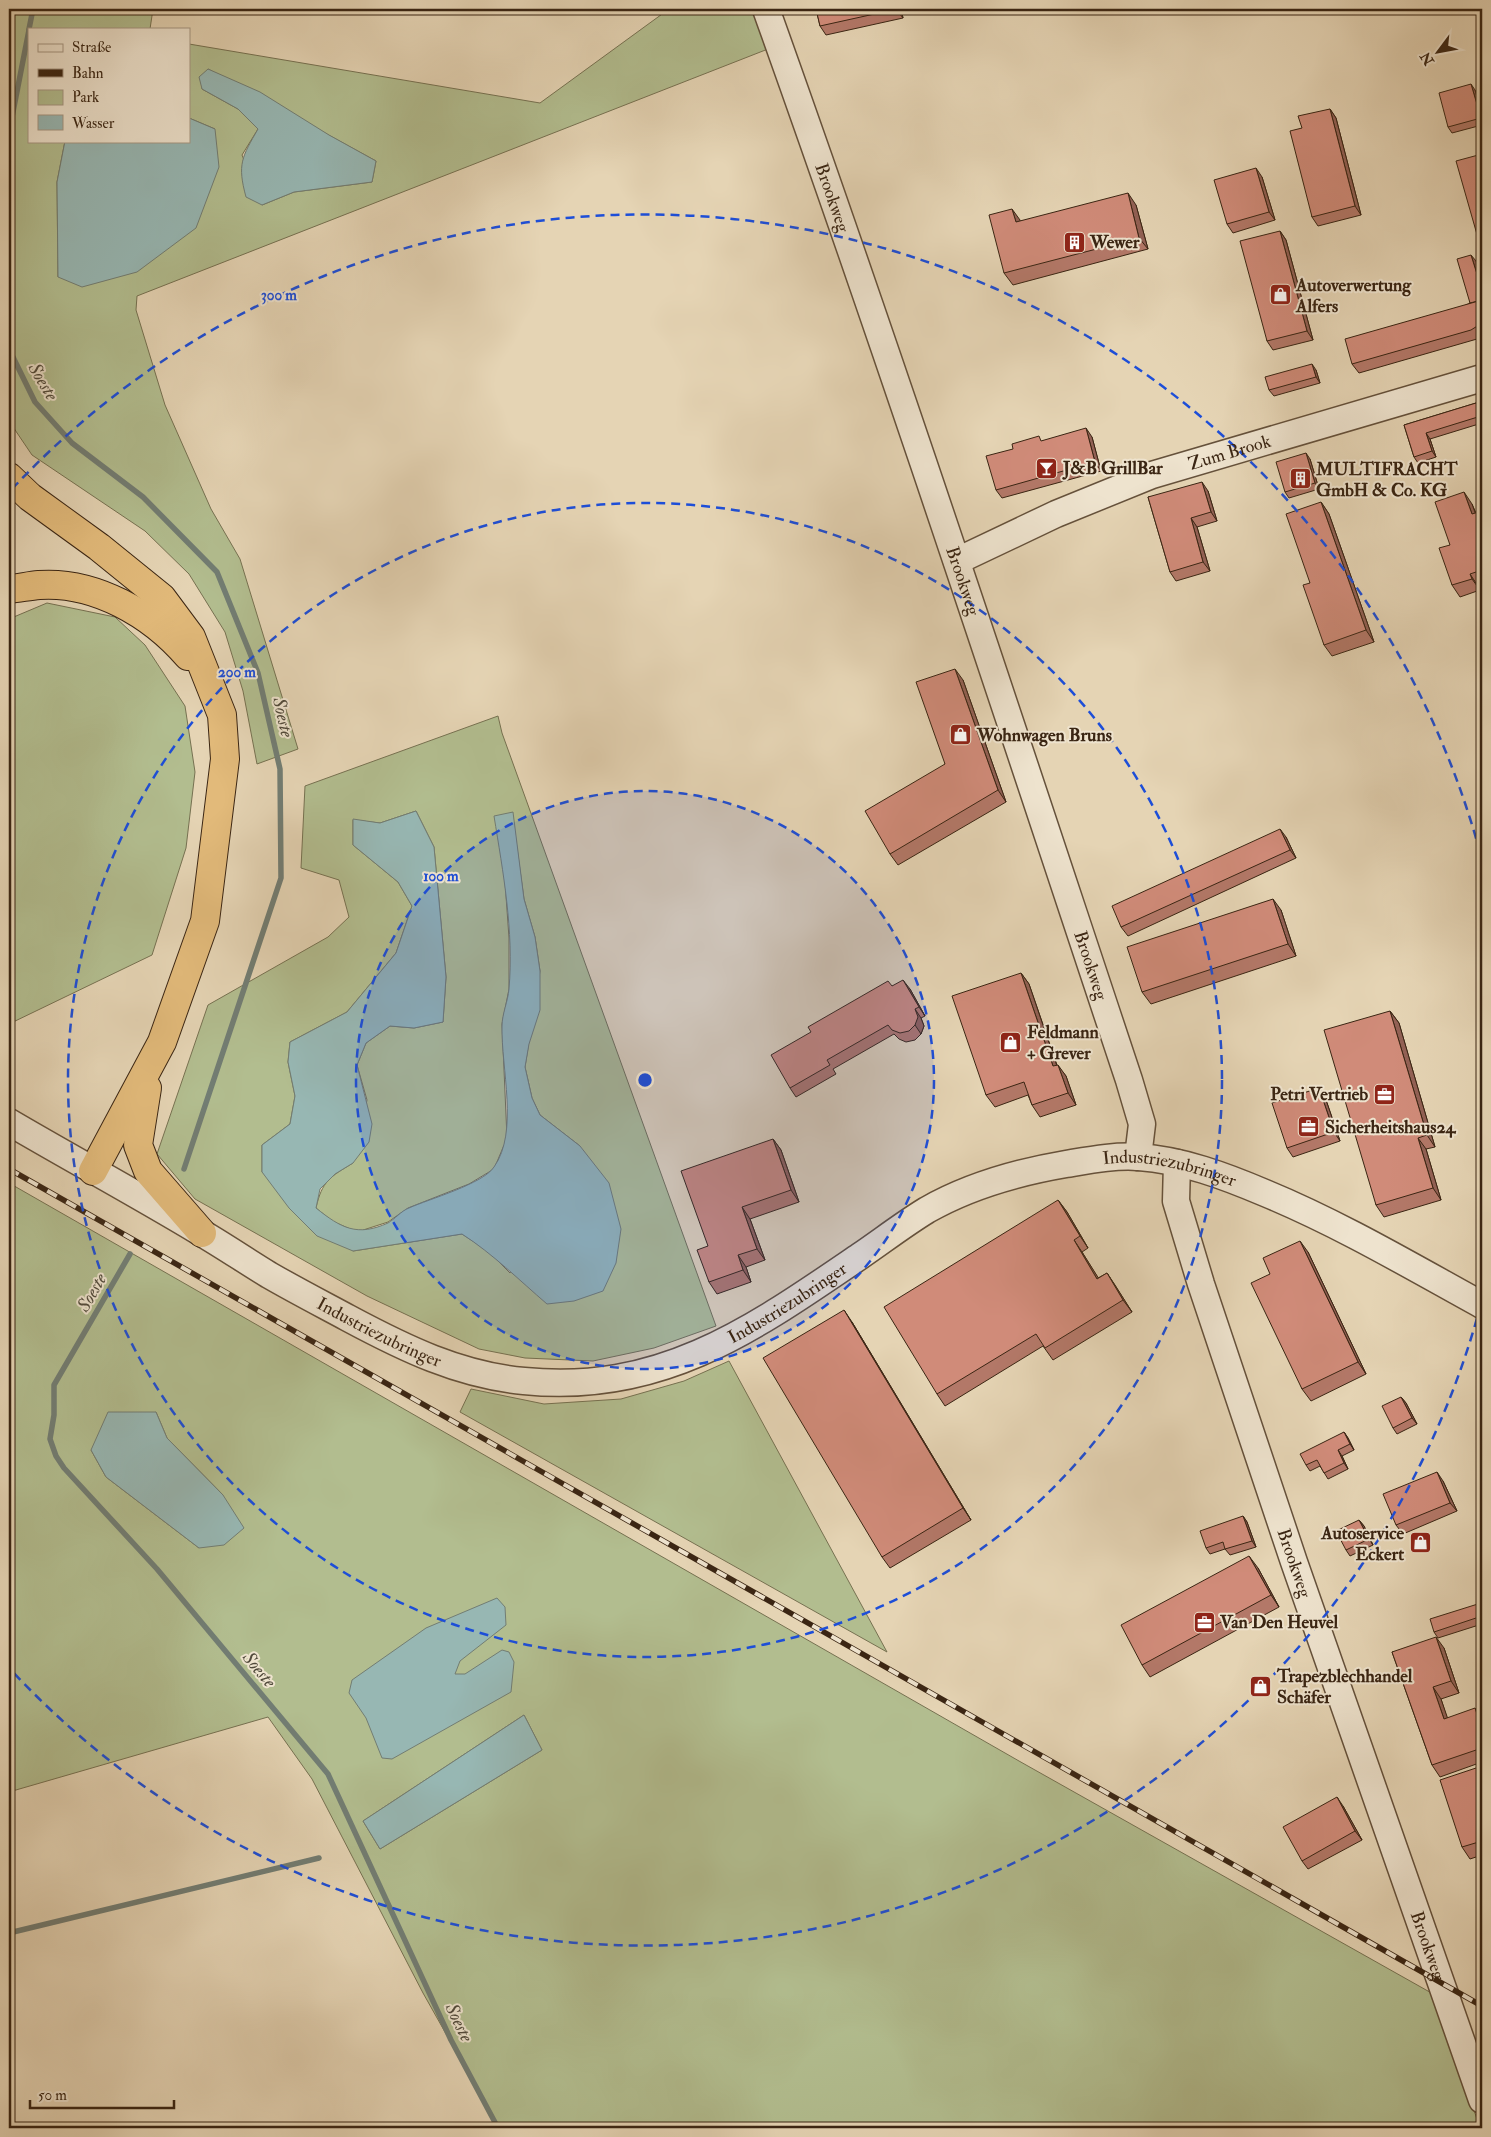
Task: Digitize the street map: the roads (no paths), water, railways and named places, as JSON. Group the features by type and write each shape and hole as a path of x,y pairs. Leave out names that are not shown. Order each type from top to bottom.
{"highway":[{"path":"9,477 30,496 99,547 162,598 191,637 222,715 225,760 205,921 162,1042 150,1069 93,1171"},
{"path":"9,589 41,585 82,589 118,602 159,627 206,678"},
{"path":"150,1069 138,1145 148,1171 202,1233"}],"street":[{"name":"Brookweg","path":"766,9 823,169 957,562 1128,1080 1142,1124 1138,1157"},
{"name":"Zum Brook","path":"957,562 1056,514 1152,476 1482,378"},
{"name":"Industriezubringer","path":"9,1122 202,1233 271,1276 397,1344 428,1358 460,1369 501,1378 550,1383 578,1382 606,1379 660,1368 726,1342 840,1270 929,1210 983,1185 1040,1169 1090,1160 1138,1157 1177,1163 1235,1180 1347,1230 1482,1305"},
{"name":"Brookweg","path":"1177,1163 1176,1202 1201,1284 1297,1571 1482,2100"}],"water":[{"path":"208,69 260,92 329,135 376,161 372,182 294,192 262,205 246,197 242,176 243,161 258,129 238,109 202,89 199,77"},
{"path":"190,118 215,129 219,167 196,228 137,272 82,287 58,277 57,182 65,142 190,142"},
{"path":"416,811 434,847 446,977 443,1022 414,1028 390,1026 366,1043 357,1065 372,1124 369,1142 353,1163 335,1174 320,1189 316,1208 333,1221 350,1228 358,1230 377,1227 388,1223 406,1209 479,1179 494,1167 501,1153 506,1136 507,1118 502,1026 509,989 510,945 507,902 494,816 513,812 524,899 535,937 540,971 540,1010 529,1044 525,1067 532,1098 540,1115 580,1146 609,1183 621,1229 616,1263 603,1291 574,1301 547,1304 495,1259 462,1234 353,1251 317,1236 289,1208 262,1172 262,1145 290,1124 295,1096 288,1062 290,1042 347,1012 396,953 412,906 398,882 353,845 353,819 380,823"},
{"path":"108,1412 156,1412 167,1438 223,1495 244,1528 224,1545 199,1548 106,1477 91,1450"},
{"path":"497,1598 505,1607 506,1625 460,1661 455,1674 465,1674 502,1650 509,1652 514,1662 511,1692 392,1759 382,1758 366,1718 349,1693 352,1680 426,1628"},
{"path":"524,1715 542,1750 380,1849 363,1821"}],"waterway":[{"name":"Soeste","path":"29,28 33,9"},
{"name":"Soeste","path":"9,168 12,117 28,35"},
{"name":"Soeste","path":"9,349 35,402 72,443 143,497 217,572 258,673 280,769 281,878 184,1169"},
{"name":"Soeste","path":"130,1254 54,1385 54,1415 50,1439 56,1456 64,1468 157,1569 328,1774 451,2040 498,2128"},
{"path":"9,1933 319,1858"}],"railway":[{"path":"9,1169 1482,2006"}],"place":[{"name":"Wewer","path":"1074,242"},
{"name":"Autoverwertung Alfers","path":"1280,295"},
{"name":"J&B GrillBar","path":"1047,468"},
{"name":"MULTIFRACHT GmbH & Co. KG","path":"1300,479"},
{"name":"Wohnwagen Bruns","path":"961,735"},
{"name":"Feldmann + Grever","path":"1011,1042"},
{"name":"Petri Vertrieb","path":"1384,1094"},
{"name":"Sicherheitshaus24","path":"1309,1127"},
{"name":"Autoservice Eckert","path":"1420,1543"},
{"name":"Van Den Heuvel","path":"1204,1622"},
{"name":"Trapezblechhandel Schäfer","path":"1261,1686"}]}
